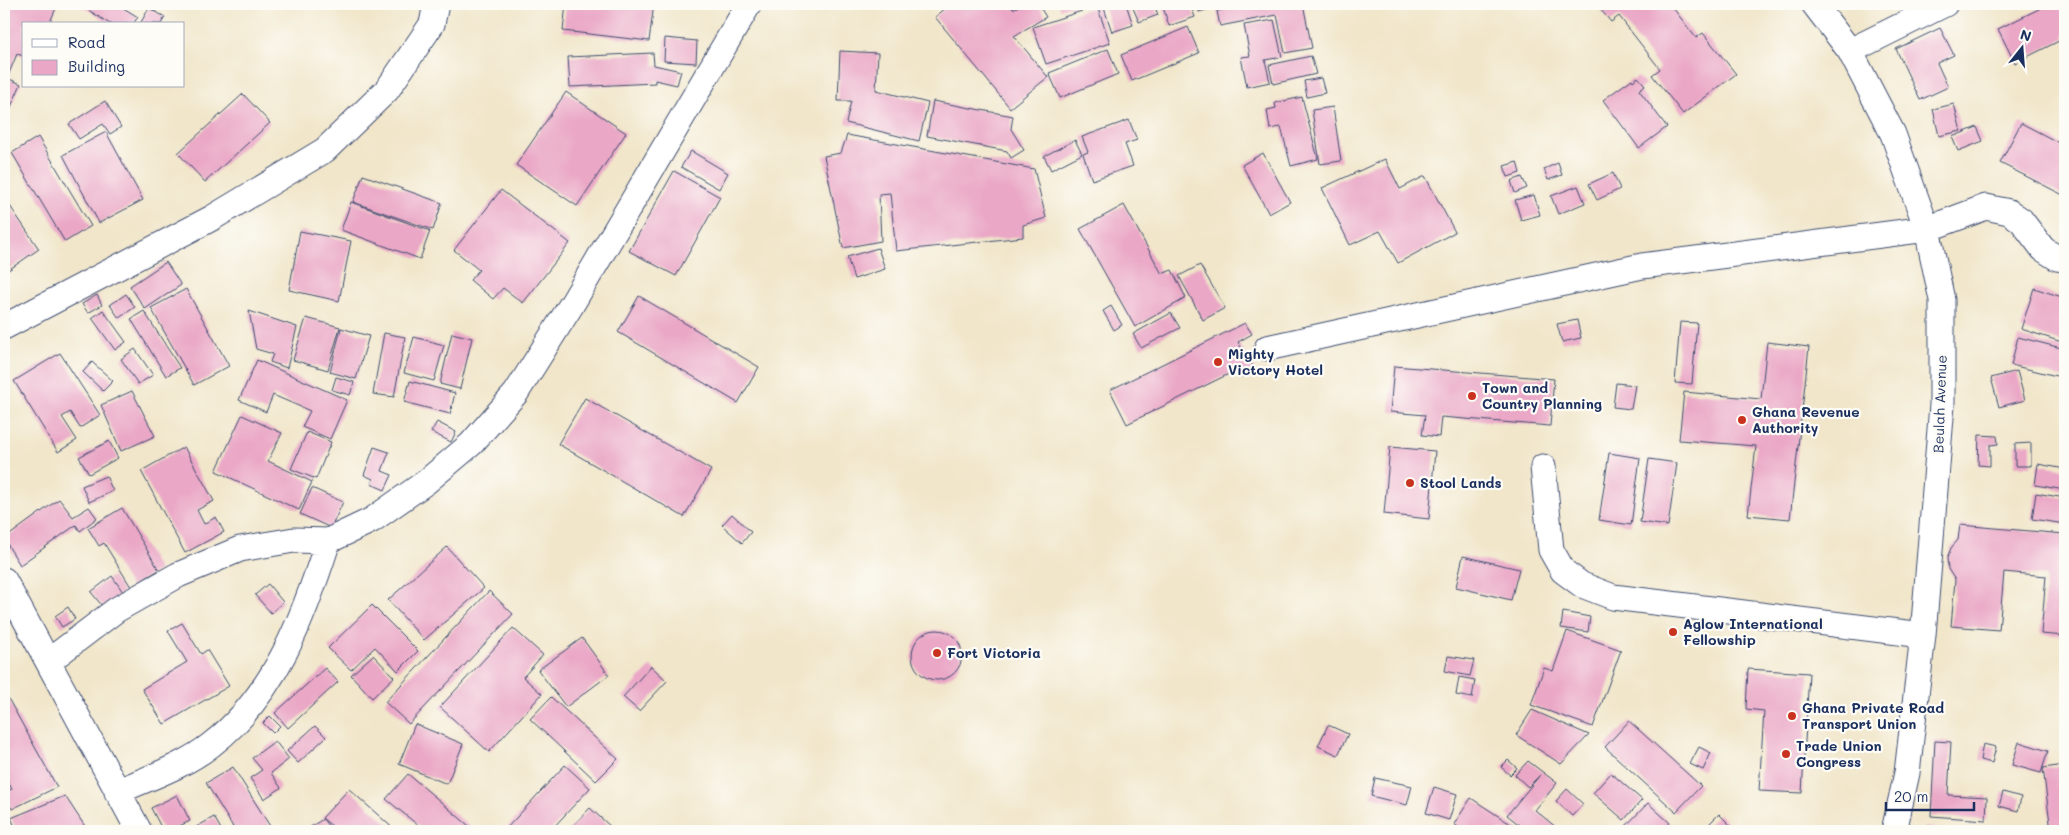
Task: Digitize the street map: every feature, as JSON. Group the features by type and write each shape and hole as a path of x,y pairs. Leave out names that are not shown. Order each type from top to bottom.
{"street":[{"path":"4,327 212,218 325,150 388,90 432,24 436,4"},
{"path":"49,661 116,610 178,575 240,550 294,540 328,541 372,520 426,482 471,444 516,393 652,170 749,4"},
{"name":"Beulah Avenue","path":"1814,4 1850,51 1893,134 1927,229 1942,300 1942,405 1923,635 1907,773 1894,831"},
{"path":"1850,51 1945,4"},
{"path":"1267,348 1642,266 1927,229 1986,206 1998,208 2021,220 2043,249 2057,258 2065,259"},
{"path":"1543,467 1551,550 1563,571 1582,586 1613,597 1923,635"},
{"path":"117,792 189,759 212,745 240,718 269,681 292,640 312,590 328,541"},
{"path":"4,580 49,661 138,831"}],"building":[{"path":"4,4 58,4 50,22 22,22 22,55 17,54 7,78 21,84 10,109 4,107"},
{"path":"79,4 117,4 138,17 134,22 107,22"},
{"path":"566,4 654,4 649,41 563,31"},
{"path":"951,4 1009,4 1013,9 1022,4 1038,4 1046,17 1014,36 1048,77 1010,108 935,17"},
{"path":"1059,4 1075,4 1060,9"},
{"path":"1126,4 1133,25 1112,32 1103,5"},
{"path":"1145,4 1154,4 1158,15 1139,22 1133,8"},
{"path":"1162,4 1190,4 1195,17 1169,26"},
{"path":"1197,4 1216,4 1217,7 1199,12"},
{"path":"1253,4 1303,4 1312,48 1285,53 1277,15 1220,26 1217,11"},
{"path":"1596,4 1670,4 1696,38 1703,33 1736,74 1683,114 1652,75 1660,69 1619,16 1611,22"},
{"path":"2049,4 2065,4 2065,38 2015,63 1998,29"},
{"path":"1097,6 1110,43 1046,64 1033,27"},
{"path":"149,8 165,17 162,22 141,22"},
{"path":"1274,20 1282,57 1265,60 1270,82 1247,87 1241,57 1250,56 1244,25"},
{"path":"1188,27 1199,53 1132,81 1121,55"},
{"path":"1940,28 1954,55 1937,63 1948,87 1920,100 1896,49"},
{"path":"665,38 697,41 696,63 664,61"},
{"path":"1108,49 1118,74 1060,98 1049,73"},
{"path":"840,51 878,53 876,90 928,103 919,141 846,123 851,101 838,101"},
{"path":"653,53 654,65 681,71 677,85 655,80 655,83 570,87 568,57"},
{"path":"1311,56 1316,74 1273,84 1269,65"},
{"path":"1638,77 1645,85 1639,90 1667,127 1639,148 1603,100 1632,79 1633,81"},
{"path":"1321,78 1325,93 1307,97 1304,81"},
{"path":"566,92 626,133 577,206 516,165"},
{"path":"243,94 270,123 205,182 178,153"},
{"path":"1302,97 1318,159 1291,166 1281,127 1270,129 1267,110 1276,108 1275,103"},
{"path":"105,101 121,127 110,134 103,124 79,139 69,124"},
{"path":"933,101 1013,116 1011,129 1024,150 1011,158 1007,151 927,136"},
{"path":"1954,104 1961,131 1939,136 1933,109"},
{"path":"1333,107 1341,161 1320,164 1312,110"},
{"path":"1129,120 1137,140 1125,144 1133,166 1092,180 1083,154 1088,152 1082,137"},
{"path":"2021,123 2065,146 2065,196 2000,163"},
{"path":"1977,127 1983,141 1958,151 1952,137"},
{"path":"106,132 143,200 99,223 63,155"},
{"path":"847,135 1034,169 1046,218 1023,225 1023,237 896,251 890,193 879,194 881,241 843,248 824,156 841,153"},
{"path":"38,137 91,226 65,242 12,153"},
{"path":"1075,140 1082,154 1051,170 1044,156"},
{"path":"691,151 728,173 719,189 681,167"},
{"path":"1263,153 1290,202 1269,214 1242,165"},
{"path":"1385,159 1400,189 1425,176 1455,232 1398,263 1380,231 1350,245 1322,188"},
{"path":"1517,162 1520,173 1508,177 1504,166"},
{"path":"1558,163 1562,175 1548,180 1544,169"},
{"path":"674,171 720,197 676,276 629,251"},
{"path":"1613,173 1620,189 1597,200 1589,184"},
{"path":"363,175 442,203 433,230 353,202"},
{"path":"1522,177 1527,188 1515,193 1511,181"},
{"path":"1578,186 1585,203 1558,214 1551,196"},
{"path":"501,190 570,243 523,303 503,288 493,299 470,280 479,270 454,250"},
{"path":"1534,195 1540,215 1521,220 1515,200"},
{"path":"351,202 430,231 420,259 341,230"},
{"path":"8,203 39,249 4,273 4,205"},
{"path":"1124,205 1162,274 1172,270 1186,298 1135,327 1080,229"},
{"path":"300,231 351,241 339,301 289,290"},
{"path":"878,248 885,269 854,279 847,257"},
{"path":"166,262 181,285 145,309 130,286"},
{"path":"1200,265 1225,308 1203,320 1179,276"},
{"path":"2034,288 2065,298 2065,343 2021,329"},
{"path":"186,289 229,366 194,385 151,308"},
{"path":"126,294 135,307 119,318 110,305"},
{"path":"97,295 102,305 88,313 82,304"},
{"path":"639,296 759,367 738,403 618,332"},
{"path":"1111,306 1122,325 1114,330 1103,311"},
{"path":"103,310 126,342 115,350 92,318"},
{"path":"144,311 180,368 166,376 131,319"},
{"path":"249,311 297,327 287,368 270,362 273,354 256,349"},
{"path":"1171,313 1180,328 1141,348 1133,334"},
{"path":"306,318 340,327 328,370 293,360"},
{"path":"1577,320 1581,338 1562,342 1557,324"},
{"path":"1680,322 1697,323 1692,384 1675,383"},
{"path":"1245,323 1252,334 1238,342 1255,370 1242,377 1237,370 1127,424 1110,390"},
{"path":"341,328 369,336 356,379 330,372"},
{"path":"384,333 405,337 394,397 373,394"},
{"path":"452,333 472,338 460,389 440,384"},
{"path":"414,337 444,345 434,381 404,373"},
{"path":"2018,337 2065,349 2065,378 2011,365"},
{"path":"1767,342 1809,347 1790,519 1748,515 1756,446 1679,440 1684,392 1761,399"},
{"path":"135,349 153,375 138,384 121,359"},
{"path":"60,353 100,415 80,428 70,412 62,417 77,440 58,452 14,381"},
{"path":"257,360 347,400 330,439 302,427 310,411 273,395 266,412 239,400"},
{"path":"92,362 113,381 103,391 83,372"},
{"name":"Town and Country Planning","path":"1394,366 1554,379 1550,426 1441,417 1439,437 1422,435 1425,415 1390,412"},
{"path":"2017,371 2025,400 1999,407 1991,378"},
{"path":"336,377 354,382 350,395 332,390"},
{"path":"410,381 455,393 450,414 404,402"},
{"path":"1616,383 1635,385 1631,409 1613,407"},
{"path":"132,391 155,436 121,451 101,405"},
{"path":"585,398 711,470 684,517 558,444"},
{"path":"242,415 282,433 268,461 312,482 299,510 216,471"},
{"path":"437,422 456,432 451,442 431,432"},
{"path":"307,432 331,442 316,479 291,469"},
{"path":"1979,435 1997,436 1998,444 1990,445 1990,466 1978,465"},
{"path":"109,441 118,458 89,474 79,457"},
{"path":"2031,443 2031,466 2015,466 2015,444"},
{"path":"184,447 214,501 197,510 204,524 216,517 224,532 185,553 141,471"},
{"path":"374,447 389,452 382,471 392,475 385,490 371,484 373,479 364,475"},
{"name":"Stool Lands","path":"1390,447 1435,451 1429,519 1384,514"},
{"path":"1609,453 1640,458 1631,525 1599,520"},
{"path":"1649,459 1677,463 1668,526 1640,522"},
{"path":"2038,464 2065,469 2065,490 2035,485"},
{"path":"106,476 113,491 89,502 82,486"},
{"path":"312,488 343,502 331,528 300,514"},
{"path":"2036,493 2065,498 2065,524 2032,519"},
{"path":"59,499 73,517 89,507 97,518 80,531 76,525 20,565 4,539"},
{"path":"122,508 159,570 131,587 104,543 99,546 88,528"},
{"path":"732,514 751,532 742,543 722,525"},
{"path":"1960,525 2065,534 2065,636 2041,634 2046,576 2004,572 1999,630 1951,626 1955,580 1948,569 1947,558 1951,548 1958,540"},
{"path":"447,547 484,588 424,640 388,600"},
{"path":"1463,556 1519,569 1511,600 1456,587"},
{"path":"112,576 123,592 103,607 91,592"},
{"path":"268,584 283,602 271,613 255,595"},
{"path":"489,591 513,614 409,724 385,702"},
{"path":"372,605 418,651 398,671 375,647 351,670 328,648"},
{"path":"68,607 75,619 62,627 55,616"},
{"path":"1563,612 1590,617 1588,632 1561,628"},
{"path":"182,623 201,654 207,650 229,686 164,724 142,689 187,662 168,631"},
{"path":"513,628 543,655 523,677 542,694 489,752 440,707"},
{"name":"Fort Victoria","path":"932,630 942,630 955,637 962,650 962,660 955,673 942,680 932,680 923,676 916,669 912,660 912,650 916,641 923,634"},
{"path":"1567,631 1621,650 1593,727 1531,705 1544,668 1553,671"},
{"path":"582,638 609,675 566,707 538,670"},
{"path":"373,655 394,677 372,698 351,675"},
{"path":"1448,656 1474,660 1470,676 1445,671"},
{"path":"651,666 667,681 639,711 623,697"},
{"path":"325,668 338,682 288,728 275,713"},
{"path":"1748,669 1809,673 1802,793 1759,791 1764,711 1746,709"},
{"path":"1459,677 1475,680 1472,698 1456,695"},
{"path":"4,691 57,787 12,809 4,795 4,792 12,789 4,775"},
{"path":"551,697 618,759 596,781 530,719"},
{"path":"1532,710 1589,735 1561,764 1516,735"},
{"path":"270,716 280,726 273,733 263,723"},
{"path":"1629,721 1701,786 1676,812 1605,747"},
{"path":"415,724 463,744 447,784 399,764"},
{"path":"1328,725 1348,734 1338,755 1318,746"},
{"path":"315,726 326,737 298,763 287,751"},
{"path":"275,741 289,759 271,773 281,788 264,799 250,778 262,770 252,758"},
{"path":"1935,741 1951,742 1948,795 1987,797 1986,820 1931,816"},
{"path":"2019,742 2048,751 2041,773 2012,765"},
{"path":"1983,744 1996,747 1992,763 1980,760"},
{"path":"1699,747 1711,753 1703,770 1690,764"},
{"path":"1508,760 1517,768 1510,775 1501,767"},
{"path":"1528,761 1557,783 1535,810 1557,828 1554,831 1527,831 1507,815 1540,775 1528,787 1515,775"},
{"path":"565,765 590,788 550,831 504,831"},
{"path":"2065,765 2065,831 2051,831 2043,768"},
{"path":"233,767 273,831 226,831 233,827 206,783"},
{"path":"1611,773 1642,800 1624,820 1593,793"},
{"path":"408,774 475,831 425,831 386,799"},
{"path":"1375,778 1412,786 1407,805 1371,796"},
{"path":"1434,787 1457,794 1449,820 1426,813"},
{"path":"349,789 396,831 338,831 322,818"},
{"path":"1567,789 1583,804 1572,816 1556,801"},
{"path":"2003,792 2021,797 2018,811 1999,806"},
{"path":"177,795 190,821 169,831 163,831 151,808"},
{"path":"65,796 88,831 17,831 11,818"},
{"path":"1471,798 1521,831 1464,831 1454,824"},
{"path":"1648,803 1670,823 1663,831 1621,831"},
{"path":"590,808 611,827 607,831 568,831"},
{"path":"1719,814 1736,831 1708,831 1705,828"},
{"path":"214,817 222,831 189,831"},
{"path":"323,819 332,831 304,831"},
{"path":"1925,827 1940,830 1940,831 1924,831"}],"place":[{"name":"Mighty Victory Hotel","path":"1218,362"},
{"name":"Town and Country Planning","path":"1472,396"},
{"name":"Ghana Revenue Authority","path":"1742,420"},
{"name":"Stool Lands","path":"1410,483"},
{"name":"Aglow International Fellowship","path":"1673,632"},
{"name":"Fort Victoria","path":"937,653"},
{"name":"Ghana Private Road Transport Union","path":"1792,716"},
{"name":"Trade Union Congress","path":"1786,754"}]}
